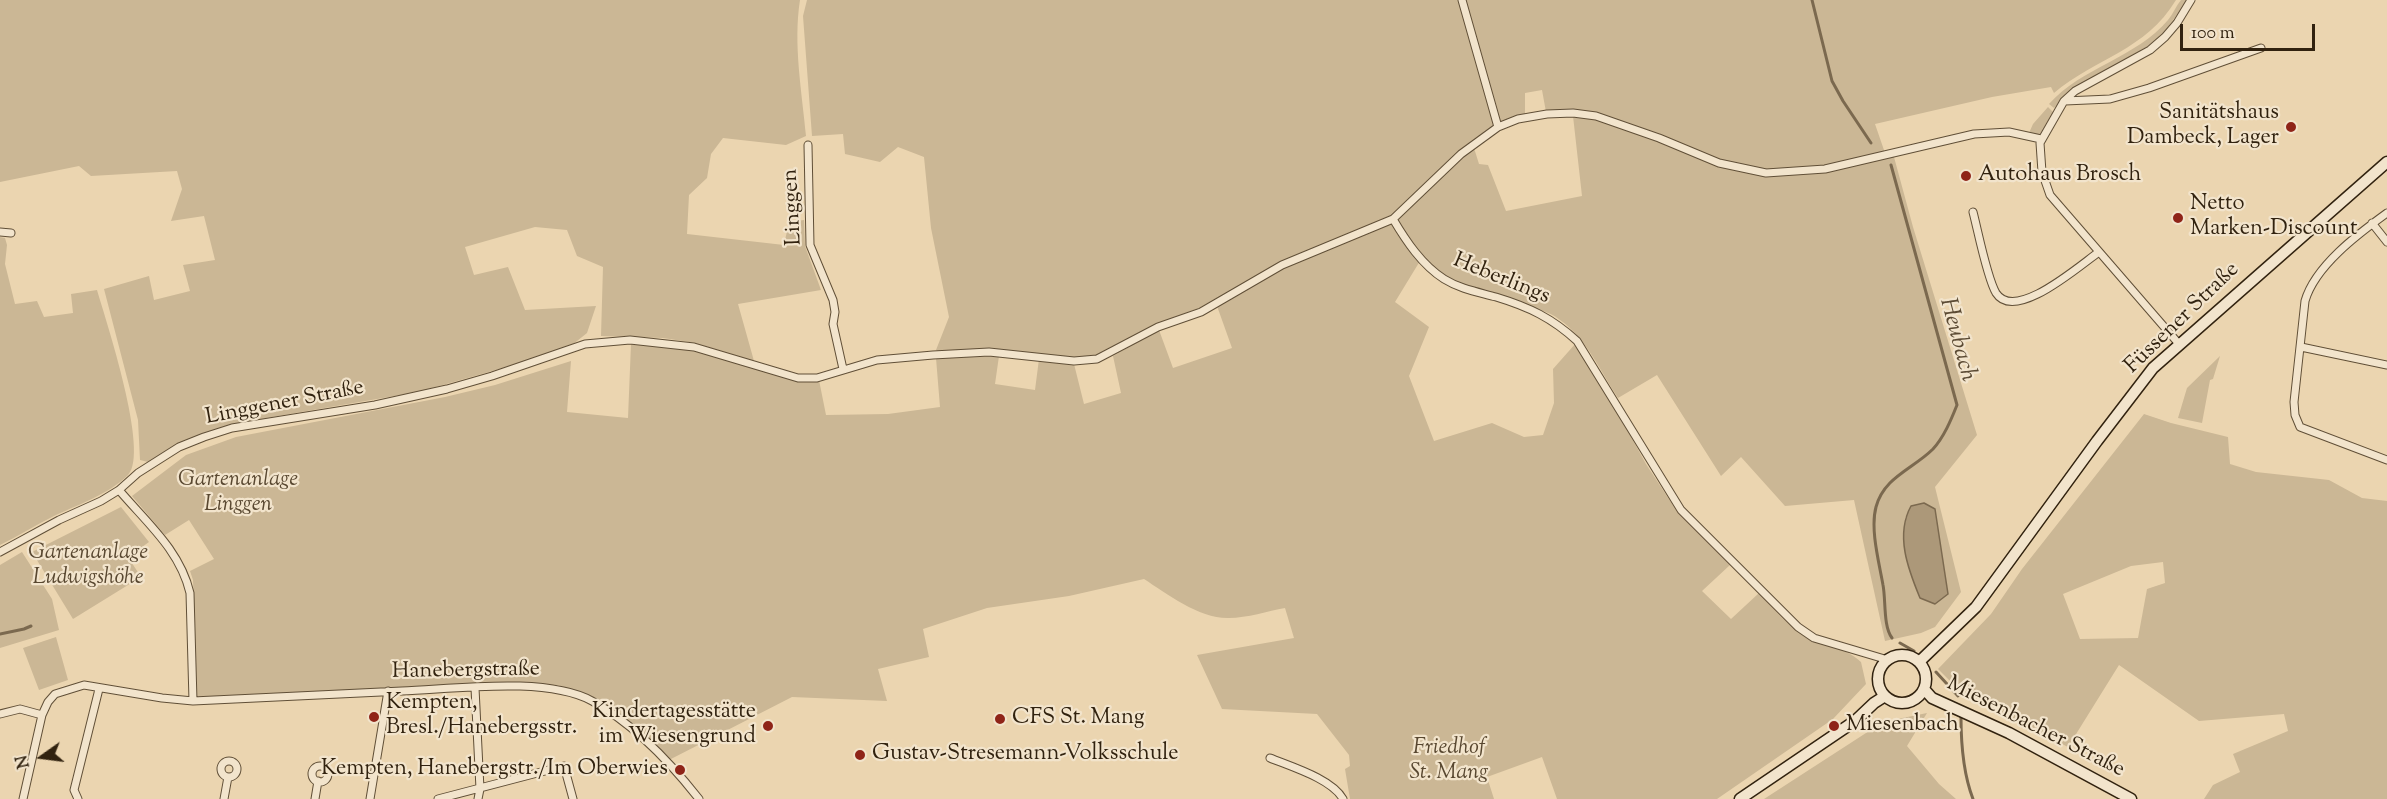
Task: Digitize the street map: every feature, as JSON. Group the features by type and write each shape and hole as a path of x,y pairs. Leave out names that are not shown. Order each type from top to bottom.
{"main road":[{"name":"Füssener Straße","path":"1919,662 1976,607 2153,368 2387,162"},
{"path":"1904,656 1919,662 1926,675 1924,689 1917,698 1905,703 1893,701 1885,696 1878,682 1880,670 1888,660 1904,656"},
{"name":"Miesenbacher Straße","path":"1924,689 1932,698 2009,733 2131,799"},
{"path":"1740,799 1855,721 1885,696"}],"street":[{"path":"1462,0 1498,127"},
{"path":"2179,345 2050,195 2042,172 2041,139 2064,101 2075,91 2150,50 2177,23 2191,0"},
{"path":"2064,101 2110,99 2149,88 2261,48"},
{"path":"1393,219 1461,154 1498,127 1518,119 1547,114 1573,113 1596,116 1659,138 1719,163 1766,173 1825,170 1984,133 2009,132 2041,139"},
{"name":"Linggen","path":"808,146 810,245 834,300 833,324 843,369"},
{"path":"1973,212 1993,286 2000,298 2007,302 2023,300 2044,292 2099,252"},
{"path":"2387,213 2372,224 2314,279 2305,301 2294,402 2295,415 2300,427 2387,460"},
{"name":"Linggener Straße","path":"0,552 119,490 138,473 179,447 232,428 375,405 447,389 585,344 630,340 694,347 798,378 818,378 877,360 989,352 1074,361 1097,359 1158,327 1201,312 1282,265 1393,219"},
{"name":"Heberlings","path":"1393,219 1429,267 1443,278 1462,288 1531,309 1555,322 1577,341 1681,510 1798,627 1814,638 1888,660"},
{"path":"2372,224 2387,242"},
{"path":"0,232 11,232"},
{"path":"2301,347 2387,365"},
{"path":"119,490 174,553 185,574 190,593 193,701"},
{"name":"Hanebergstraße","path":"42,715 55,694 84,685 193,701 476,688 557,689 591,701 648,742 699,799"},
{"path":"476,688 480,789 478,799"},
{"path":"78,799 74,790 99,689"},
{"path":"370,799 388,692"},
{"path":"0,714 20,709 42,715 23,799"},
{"path":"1270,758 1329,783 1338,790 1343,799"},
{"path":"438,799 564,766 573,799"},
{"path":"224,799 228,777"},
{"path":"315,799 318,781"}],"green space":[{"path":"0,0 800,0 797,34 806,136 786,145 723,138 711,154 707,178 689,195 687,234 784,245 789,222 804,220 805,246 821,290 738,304 754,361 695,343 663,338 601,336 603,267 577,256 567,230 535,227 465,247 474,275 508,267 525,310 596,306 587,333 572,345 503,368 418,392 231,424 188,441 148,462 140,460 138,420 104,289 149,276 154,300 190,291 183,265 215,260 204,216 171,221 182,189 177,171 91,176 79,166 0,182"},
{"path":"807,0 1459,0 1495,125 1392,216 1280,263 1199,308 1157,324 1096,356 1074,358 989,348 939,352 936,350 949,317 931,228 924,157 898,147 880,162 845,154 843,134 812,136 803,16"},
{"path":"1465,0 2176,0 2150,31 2054,93 2051,87 1992,97 1875,124 1885,153 1827,165 1767,170 1732,164 1714,158 1618,120 1588,114 1546,112 1542,90 1525,93 1525,115 1500,123"},
{"path":"2181,0 2188,0 2162,35 2148,46 2074,88 2054,108 2049,104 2062,91 2125,54 2155,33 2168,20"},
{"path":"2048,107 2053,112 2040,135 2029,133 2033,124"},
{"path":"1573,116 1595,119 1629,129 1719,166 1763,174 1807,173 1894,157 1913,227 1977,435 1935,487 1961,592 1935,627 1921,633 1885,641 1854,500 1785,506 1741,457 1721,476 1657,375 1618,398 1592,356 1569,327 1545,312 1478,291 1446,276 1420,255 1397,220 1442,175 1474,148 1479,164 1488,165 1506,211 1582,196","holes":["1911,506 1935,510 1948,593 1904,543 1905,518"]},
{"path":"1391,223 1420,261 1395,302 1429,327 1409,376 1434,441 1492,423 1524,437 1543,435 1554,403 1553,369 1576,343 1597,375 1646,464 1678,513 1730,565 1702,591 1731,619 1759,593 1783,619 1803,635 1842,650 1861,662 1866,684 1833,719 1717,799 1557,799 1542,757 1487,777 1494,799 1350,799 1345,769 1350,766 1349,755 1317,714 1222,709 1197,655 1294,638 1285,608 1243,617 1218,617 1195,610 1144,579 1069,596 987,608 923,629 929,657 878,669 887,701 792,697 669,760 634,725 592,696 558,685 496,683 197,697 193,580 190,571 214,559 189,520 165,535 132,496 186,455 236,437 445,397 495,385 571,361 567,412 628,418 631,344 693,349 798,381 819,380 826,415 888,414 940,407 936,358 999,356 995,384 1035,390 1039,359 1074,364 1084,404 1121,393 1113,356 1159,330 1173,368 1232,348 1217,306 1282,267"},
{"path":"0,237 5,238 7,245 5,264 15,304 37,301 44,317 73,313 71,294 97,290 117,356 134,441 133,462 128,475 120,482 84,503 0,545"},
{"path":"2220,356 2213,379 2210,380 2202,423 2178,418 2187,388"},
{"path":"2144,414 2228,437 2230,464 2256,472 2329,480 2362,498 2387,501 2387,799 2204,799 2213,785 2240,772 2233,754 2288,731 2284,714 2199,721 2119,665 2068,747 1963,694 1938,669 1991,614 2022,569","holes":["2163,562 2165,583 2147,589 2138,638 2080,639 2063,594 2131,566"]},
{"name":"Gartenanlage Ludwigshöhe","path":"121,507 149,542 128,557 141,577 73,619 32,552"},
{"path":"22,552 52,599 59,630 0,648 0,565"},
{"path":"56,637 68,680 39,690 23,648"},
{"path":"1927,713 1907,746 1939,784 1956,799 1764,799 1883,722"}],"shaded area":[{"path":"1924,503 1935,509 1948,594 1935,604 1920,598 1905,552 1906,517 1911,506"}],"waterway":[{"name":"Heubach","path":"1812,0 1832,81 1871,143"},
{"name":"Heubach","path":"1891,165 1957,405 1937,444 1885,488 1876,507 1874,516 1876,546 1884,591 1886,620 1892,638"},
{"path":"0,634 31,626"},
{"name":"Heubach","path":"1900,643 1914,651"},
{"name":"Heubach","path":"1936,672 1958,696"},
{"name":"Heubach","path":"1961,717 1963,759 1973,799"}],"place":[{"name":"Sanitätshaus Dambeck, Lager","path":"2291,127"},
{"name":"Autohaus Brosch","path":"1966,176"},
{"name":"Netto Marken-Discount","path":"2178,218"},
{"name":"Kempten, Bresl./Hanebergsstr.","path":"374,717"},
{"name":"CFS St. Mang","path":"1000,719"},
{"name":"Kindertagesstätte im Wiesengrund","path":"768,726"},
{"name":"Miesenbach","path":"1834,726"},
{"name":"Gustav-Stresemann-Volksschule","path":"860,755"},
{"name":"Kempten, Hanebergstr./Im Oberwies","path":"680,770"}],"park label":[{"name":"Gartenanlage Linggen","path":"238,494"},
{"name":"Friedhof St. Mang","path":"1449,762"}]}
